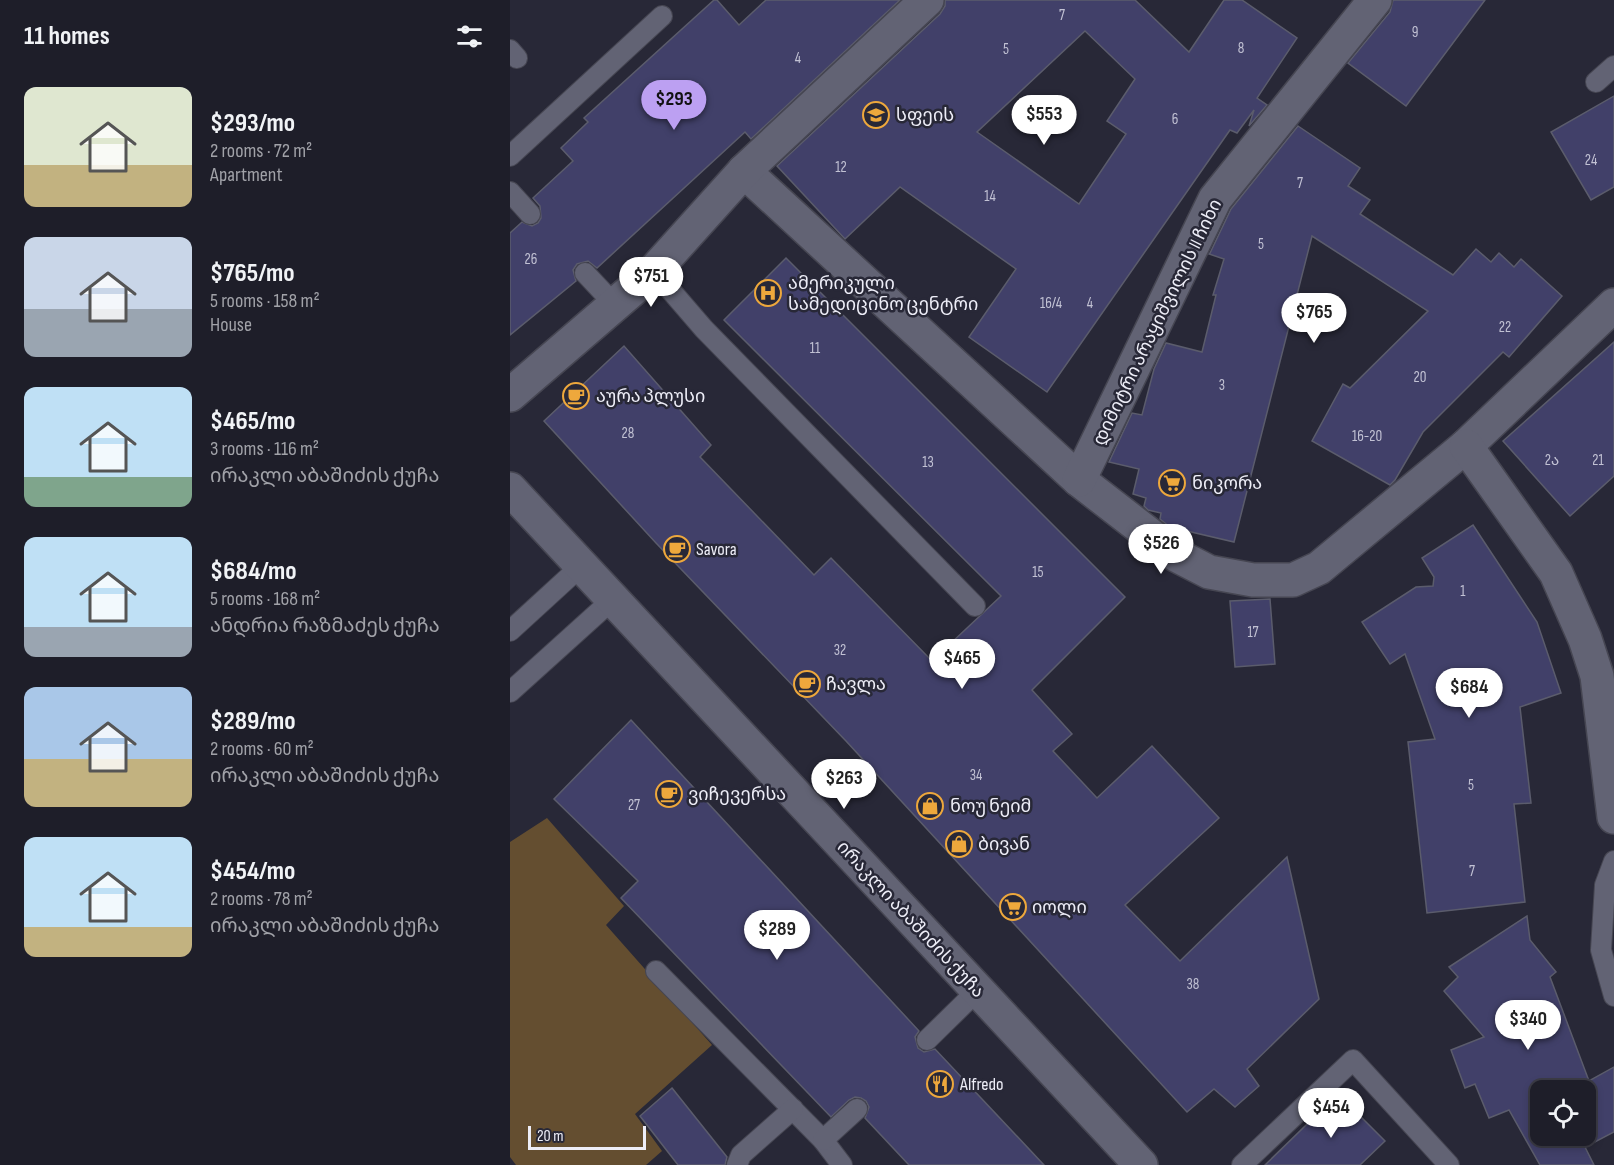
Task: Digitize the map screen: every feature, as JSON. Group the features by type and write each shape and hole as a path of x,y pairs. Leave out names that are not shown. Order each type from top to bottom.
{"street":[{"path":"510,395 654,271 744,171 927,0"},
{"name":"დიმიტრი არაყიშვილის II ჩიხი","path":"1079,480 1215,199 1375,0"},
{"path":"744,171 1079,480 1176,555 1209,572 1253,580 1293,580 1320,568 1466,446 1614,305"},
{"path":"1466,446 1556,573 1585,639 1606,672 1614,817"},
{"name":"ირაკლი აბაშიძის ქუჩა","path":"510,489 1141,1165"}],"lane":[{"path":"510,156 662,16"},
{"path":"1596,82 1614,66"},
{"path":"510,192 530,214"},
{"path":"654,271 704,329 975,606"},
{"path":"585,273 615,305"},
{"path":"510,632 581,566"},
{"path":"510,692 612,600"},
{"path":"1614,861 1605,885 1601,950 1614,996"},
{"path":"656,971 823,1140 842,1165"},
{"path":"927,1040 978,990"},
{"path":"1242,1165 1353,1060 1449,1165"},
{"path":"823,1140 857,1108"},
{"path":"737,1165 741,1155 793,1109"}],"shaded area":[{"path":"547,818 624,906 606,925 712,1045 635,1114 662,1151 646,1165 516,1165 510,1157 510,842"}],"building":[{"path":"714,0 717,0 739,25 766,0 900,0 751,139 745,132 597,268 588,261 577,264 573,270 576,281 510,335 510,233 522,222 532,226 541,218 540,206 533,198 573,161 561,148 588,122 584,118"},
{"path":"945,0 1135,0 1189,52 1224,0 1242,0 1297,38 1257,98 1267,105 1249,126 1254,110 1237,133 1230,130 1047,392 969,337 1016,269 900,187 845,239 777,166 940,14 945,6","holes":["1085,31 1135,79 1107,121 1126,134 1079,204 977,132"]},
{"path":"1393,0 1485,0 1406,106 1348,63 1390,12"},
{"path":"1614,96 1614,187 1591,200 1551,132"},
{"path":"1298,126 1360,168 1348,186 1370,200 1360,214 1453,275 1476,249 1491,262 1499,253 1514,267 1521,259 1562,296 1509,357 1503,352 1423,432 1390,485 1312,441 1343,384 1350,388 1428,311 1312,236 1234,542 1170,527 1160,519 1161,513 1148,510 1144,506 1146,498 1133,494 1139,469 1109,462 1132,413 1142,415 1154,369 1166,343 1202,352 1216,295 1213,295 1224,259 1209,254 1231,209"},
{"path":"786,258 1125,597 1032,690 1072,734 1053,751 1097,798 1152,746 1219,818 1125,905 1180,961 1287,857 1319,999 1247,1069 1259,1086 1235,1107 1214,1089 1187,1112 846,741 656,543 544,421 624,346 711,445 700,457 814,575 831,558 932,661 1001,596 724,320"},
{"path":"1614,342 1614,476 1570,516 1503,441"},
{"path":"1473,525 1537,622 1561,693 1520,707 1531,803 1514,804 1525,902 1427,913 1408,742 1435,739 1405,654 1390,664 1362,622 1416,587 1433,586 1434,577 1422,558"},
{"path":"1270,599 1275,664 1235,667 1230,601"},
{"path":"631,720 919,1031 915,1037 918,1048 924,1052 935,1049 1044,1165 909,1165 865,1118 869,1107 866,1101 855,1097 831,1117 621,898 638,881 554,799"},
{"path":"1527,916 1530,940 1556,972 1550,977 1589,1080 1530,1080 1530,1146 1587,1146 1585,1147 1594,1165 1540,1165 1509,1110 1489,1118 1475,1084 1465,1088 1451,1050 1484,1037 1444,991 1458,977 1449,967"},
{"path":"1614,1067 1614,1132 1596,1141 1596,1080 1591,1080"},
{"path":"672,1088 727,1157 725,1165 678,1165 640,1116"},
{"path":"1338,1094 1385,1141 1360,1165 1265,1165"}],"place":[{"name":"სფეის","path":"876,115"},
{"name":"ამერიკული სამედიცინო ცენტრი","path":"768,293"},
{"name":"აურა პლუსი","path":"576,396"},
{"name":"ნიკორა","path":"1172,483"},
{"name":"Savora","path":"677,549"},
{"name":"ჩავლა","path":"807,684"},
{"name":"ვიჩევერსა","path":"669,794"},
{"name":"ნოუ ნეიმ","path":"930,806"},
{"name":"ბივან","path":"959,844"},
{"name":"იოლი","path":"1013,907"},
{"name":"Alfredo","path":"940,1084"}]}
